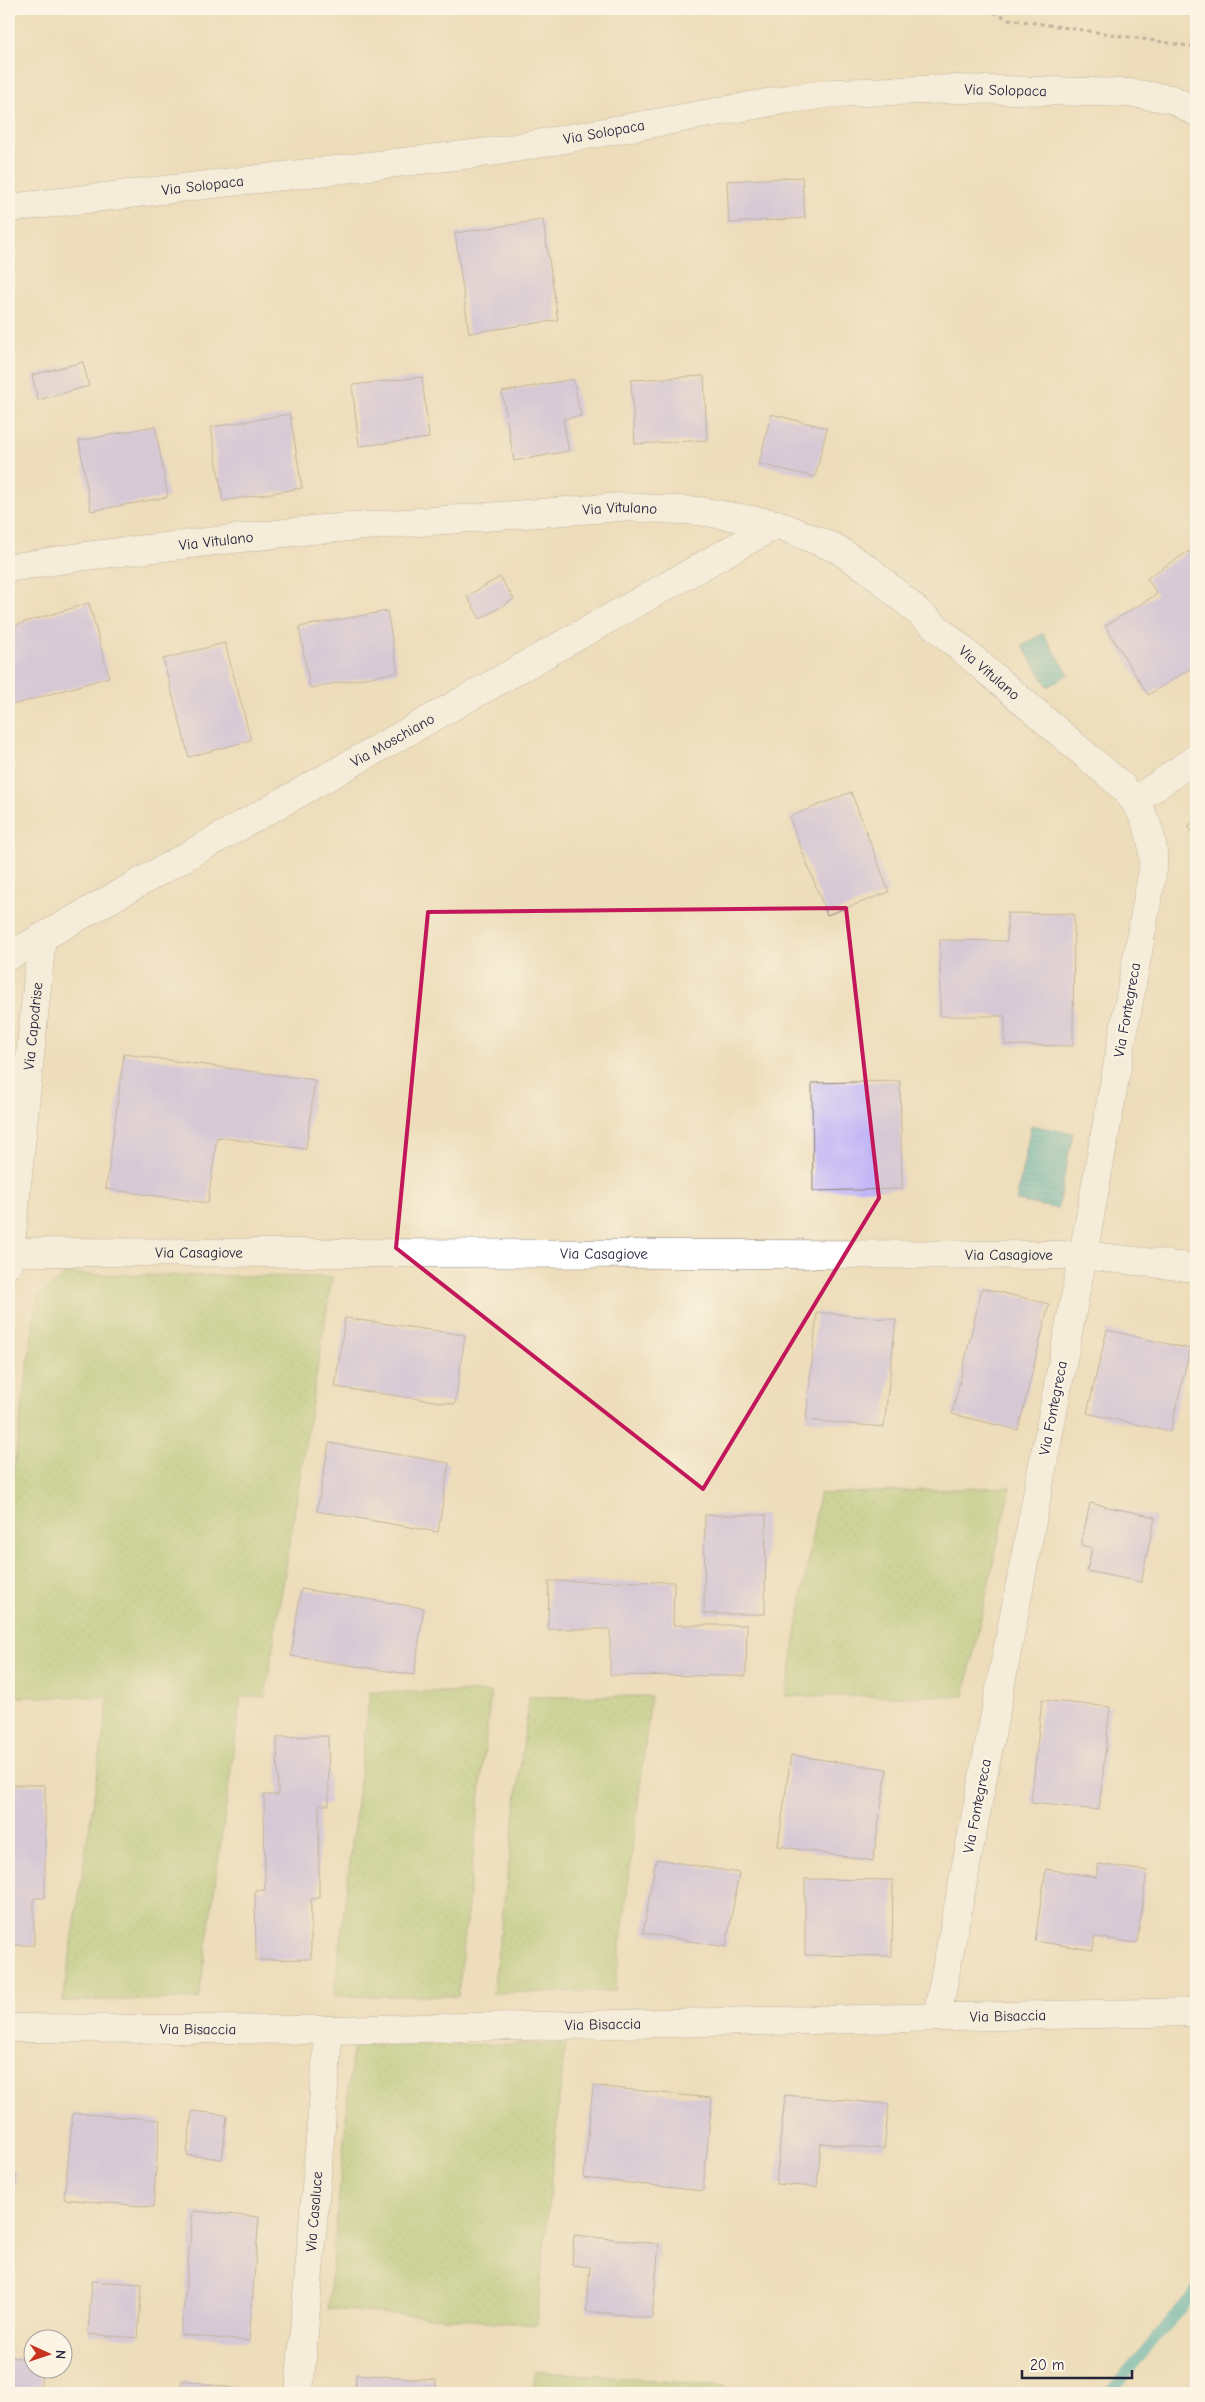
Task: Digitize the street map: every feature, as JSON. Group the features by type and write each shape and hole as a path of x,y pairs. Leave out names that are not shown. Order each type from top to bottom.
{"street":[{"name":"Via Solopaca","path":"9,208 498,150 789,99 834,93 953,89 1131,93 1172,99 1196,112"},
{"name":"Via Vitulano","path":"9,568 96,555 310,530 621,508 700,511 777,524 836,549 868,569 1116,780 1135,801"},
{"name":"Via Moschiano","path":"9,956 777,524"},
{"path":"1135,801 1196,758"},
{"name":"Via Fontegreca","path":"937,2017 1083,1255 1153,869 1153,846 1150,832 1142,811 1135,801"},
{"name":"Via Capodrise","path":"10,1258 42,937"},
{"name":"Via Casagiove","path":"10,1258 1083,1255 1196,1268"},
{"name":"Via Bisaccia","path":"9,2028 329,2030 1196,2012"},
{"name":"Via Casaluce","path":"299,2393 329,2030"}],"path":[{"path":"986,9 1009,19 1196,47"}],"highlighted area":[{"path":"846,908 879,1198 703,1489 396,1248 428,912"}],"green space":[{"path":"65,1274 332,1277 265,1697 241,1697 199,1999 63,2001 109,1697 9,1697 9,1505 37,1298"},
{"path":"1010,1487 964,1696 786,1696 819,1494"},
{"path":"370,1692 491,1692 458,1996 334,1996"},
{"path":"651,1696 615,1991 493,1993 529,1697"},
{"path":"565,2044 536,2325 328,2309 353,2045"},
{"path":"535,2371 726,2386 725,2393 533,2393"}],"water":[{"path":"1043,633 1069,674 1048,687 1022,646"},
{"path":"1031,1125 1073,1133 1058,1209 1016,1201"}],"building":[{"path":"802,177 805,218 729,223 727,181"},
{"path":"543,220 558,320 469,333 455,233"},
{"path":"83,362 89,386 38,400 32,375"},
{"path":"704,376 707,440 635,444 631,380"},
{"path":"422,377 429,438 359,446 352,385"},
{"path":"573,379 581,416 563,419 569,451 514,461 502,392"},
{"path":"290,414 302,488 223,501 211,427"},
{"path":"771,414 827,428 815,477 759,464"},
{"path":"155,426 168,497 91,511 79,441"},
{"path":"1189,551 1196,563 1196,665 1148,695 1105,626 1157,594 1147,578"},
{"path":"500,577 514,599 480,619 467,596"},
{"path":"89,603 109,677 9,706 9,627"},
{"path":"387,611 398,672 310,688 299,627"},
{"path":"225,643 251,740 189,757 163,659"},
{"path":"851,792 889,892 827,915 789,817"},
{"path":"1196,821 1196,839 1188,826"},
{"path":"1007,913 1074,914 1073,1046 1005,1045 1005,1016 940,1016 940,940 1007,941"},
{"path":"124,1054 315,1080 306,1149 217,1137 208,1203 106,1189"},
{"path":"900,1081 902,1189 813,1191 812,1083"},
{"path":"982,1288 1049,1304 1018,1430 952,1414"},
{"path":"817,1312 896,1320 884,1427 806,1420"},
{"path":"345,1318 465,1335 455,1404 335,1387"},
{"path":"1107,1330 1190,1349 1170,1432 1087,1413"},
{"path":"329,1443 449,1463 438,1532 317,1511"},
{"path":"1090,1503 1155,1517 1141,1582 1087,1571 1092,1548 1081,1545"},
{"path":"705,1515 766,1515 765,1614 704,1614"},
{"path":"549,1581 674,1582 673,1625 747,1625 746,1676 610,1675 610,1629 548,1629"},
{"path":"301,1589 424,1608 414,1675 291,1656"},
{"path":"1042,1700 1110,1707 1099,1810 1031,1803"},
{"path":"328,1736 329,1805 319,1805 319,1898 311,1899 311,1959 256,1960 255,1890 265,1890 264,1795 278,1795 277,1737"},
{"path":"791,1755 887,1769 873,1861 778,1846"},
{"path":"9,1785 45,1785 45,1898 34,1898 34,1945 9,1945"},
{"path":"656,1859 739,1873 726,1947 643,1933"},
{"path":"1098,1864 1147,1871 1137,1943 1094,1937 1093,1950 1035,1941 1046,1869 1096,1877"},
{"path":"805,1879 893,1880 892,1956 805,1955"},
{"path":"593,2086 712,2098 703,2191 584,2178"},
{"path":"785,2095 889,2104 884,2149 821,2143 817,2187 776,2184"},
{"path":"192,2111 227,2115 222,2159 187,2155"},
{"path":"73,2113 160,2120 153,2207 64,2199"},
{"path":"9,2173 16,2173 10,2255 9,2255"},
{"path":"193,2211 259,2217 249,2341 181,2335"},
{"path":"574,2235 659,2244 652,2318 586,2311 590,2267 572,2265"},
{"path":"92,2281 142,2284 138,2338 88,2334"},
{"path":"9,2357 22,2358 22,2380 41,2380 40,2393 9,2393"},
{"path":"356,2374 436,2380 435,2393 355,2393"},
{"path":"182,2380 257,2392 257,2393 180,2393"}],"waterway":[{"path":"1109,2393 1196,2291"}]}
